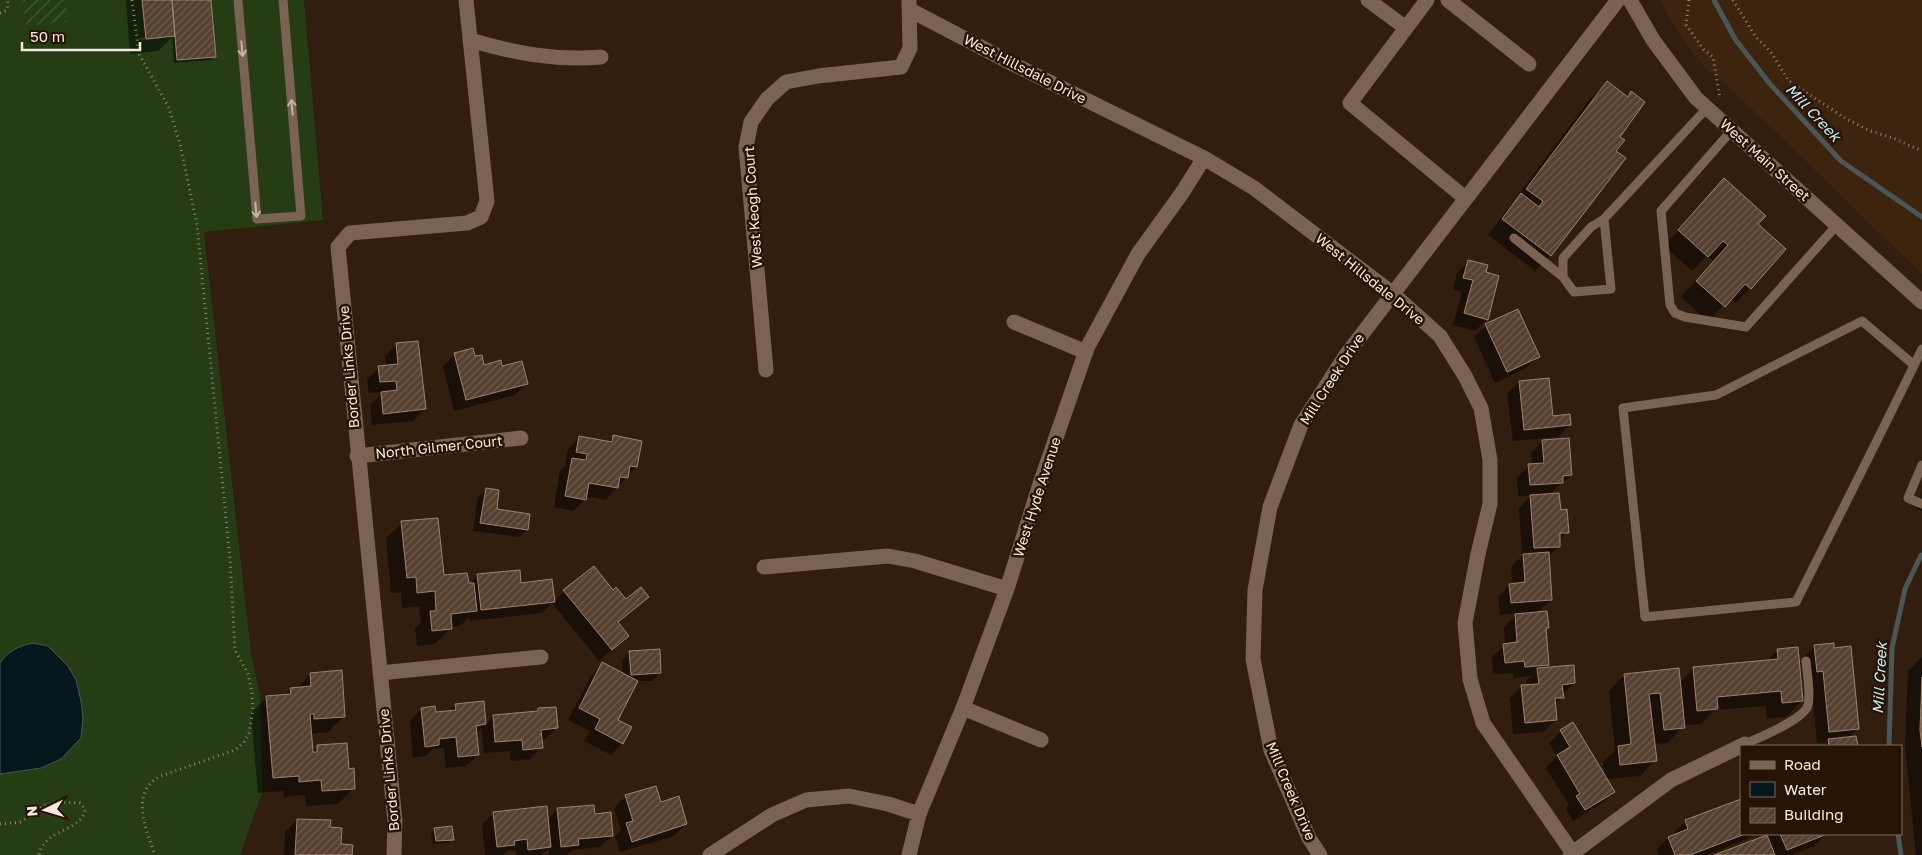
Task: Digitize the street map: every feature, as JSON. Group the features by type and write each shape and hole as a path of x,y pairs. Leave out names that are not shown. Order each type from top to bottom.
{"street":[{"name":"Border Links Drive","path":"394,855 395,821 338,247 350,233 466,223 481,217 487,201 466,0"},
{"path":"1368,0 1406,28"},
{"path":"1427,0 1350,103 1465,198"},
{"path":"1448,0 1529,64"},
{"name":"Mill Creek Drive","path":"1320,855 1308,838 1271,750 1253,659 1255,590 1270,507 1301,425 1346,355 1618,0"},
{"name":"West Main Street","path":"1630,0 1653,40 1696,98 1922,302"},
{"name":"West Hillsdale Drive","path":"909,5 1015,65 1204,158 1254,188 1392,293 1440,336 1465,376 1481,408 1490,460 1490,504 1465,623 1470,679 1483,723 1572,854"},
{"name":"West Keogh Court","path":"766,370 746,147 751,122 767,99 786,82 818,76 901,67 910,48 909,5"},
{"path":"470,40 531,55 571,59 601,57"},
{"name":"West Hyde Avenue","path":"909,855 919,814 963,708 1007,589 1040,484 1086,352 1138,254 1182,193 1204,158"},
{"path":"1014,322 1086,352"},
{"name":"North Gilmer Court","path":"358,456 521,438"},
{"path":"764,567 888,556 915,561 1007,589"},
{"path":"380,673 541,657"},
{"path":"963,708 1041,740"},
{"path":"1572,854 1671,780 1740,746"},
{"path":"710,855 772,815 806,800 849,796 888,804 919,814"}],"lane":[{"path":"238,0 257,219 301,216 283,0"},
{"path":"1563,277 1562,258 1591,227 1604,219 1707,108"},
{"path":"1732,130 1661,211 1670,305 1675,313 1685,317 1746,327 1837,226"},
{"path":"1514,238 1563,277 1574,292 1611,289 1604,219"},
{"path":"1914,365 1862,321 1716,394 1623,408 1645,618 1796,602 1922,349"},
{"path":"1922,465 1908,498 1922,504"},
{"path":"1745,744 1783,726 1805,712 1809,704 1806,661"}],"path":[{"path":"0,13 7,10 8,0"},
{"path":"132,0 139,54 169,108 180,144 197,225 230,559 236,650 250,683 253,710 249,733 244,742 234,750 161,776 152,781 147,787 143,794 144,818 155,855"},
{"path":"1689,0 1686,25 1704,50 1713,57 1718,97 1723,102"},
{"path":"1733,0 1755,36 1770,51 1789,81 1842,117 1868,130 1893,138 1922,151"},
{"path":"0,824 20,822 32,816 43,806 57,802 80,803 85,809 84,816 80,821 47,840 41,847 38,855"}],"shaded area":[{"path":"1659,0 1922,0 1922,274 1724,82 1707,69 1686,45"}],"green space":[{"path":"0,0 304,0 323,220 204,232 251,652 260,697 263,790 240,855 0,855"},
{"path":"23,0 67,0 66,22 26,26"}],"water":[{"path":"33,643 48,646 68,666 76,680 83,718 81,738 61,759 41,768 0,774 0,663 14,650"}],"building":[{"path":"142,0 172,0 175,36 146,39"},
{"path":"172,0 211,0 216,57 177,60"},
{"path":"1607,81 1628,97 1631,91 1645,102 1620,137 1625,140 1616,151 1626,158 1551,256 1502,219 1521,193 1539,207 1543,201 1526,189"},
{"path":"1724,178 1766,216 1758,224 1786,249 1751,289 1745,284 1725,307 1696,281 1728,245 1723,241 1708,257 1678,230"},
{"path":"1468,260 1488,265 1486,272 1499,276 1488,320 1464,313 1473,280 1463,278"},
{"path":"1518,309 1540,357 1507,372 1485,324"},
{"path":"418,341 426,409 383,414 381,392 397,390 396,381 380,382 378,366 398,364 396,343"},
{"path":"473,348 475,356 482,355 484,365 501,360 502,366 522,361 528,384 466,400 454,353"},
{"path":"1549,378 1553,416 1570,414 1571,425 1524,430 1519,381"},
{"path":"613,435 642,441 637,467 630,466 628,478 620,477 618,488 589,483 586,500 565,496 572,458 586,460 587,454 576,452 579,436 612,442"},
{"path":"1569,438 1572,475 1563,476 1563,483 1530,485 1528,464 1544,463 1542,440"},
{"path":"486,488 499,490 497,509 530,514 528,530 480,523"},
{"path":"1559,493 1561,510 1567,509 1569,533 1560,533 1560,547 1534,548 1530,495"},
{"path":"438,518 444,575 467,573 469,583 474,583 477,611 451,614 452,629 432,631 430,611 436,611 435,591 417,593 416,577 407,578 401,521"},
{"path":"1549,552 1552,600 1511,603 1509,584 1525,582 1523,554"},
{"path":"594,566 613,590 616,587 626,599 641,587 649,597 618,622 629,636 612,650 563,590"},
{"path":"520,570 521,583 552,579 555,602 481,610 477,574"},
{"path":"1547,611 1549,628 1546,628 1549,665 1525,667 1524,661 1505,663 1503,644 1517,642 1515,614"},
{"path":"1834,643 1834,648 1851,646 1859,729 1829,732 1823,671 1817,672 1814,645"},
{"path":"1798,647 1803,701 1782,703 1781,691 1717,697 1718,709 1697,711 1693,667 1778,659 1777,649"},
{"path":"660,649 661,673 631,675 629,651"},
{"path":"602,662 638,681 618,720 632,727 623,744 595,729 600,719 579,708"},
{"path":"1574,665 1575,683 1562,685 1564,698 1555,698 1557,720 1525,723 1521,685 1539,684 1537,668"},
{"path":"1679,668 1685,728 1664,730 1660,693 1649,694 1657,761 1620,765 1618,746 1631,744 1624,674"},
{"path":"342,670 345,717 314,719 314,714 310,714 313,752 317,752 317,745 347,743 349,769 354,768 355,789 322,791 321,780 299,782 299,776 273,778 266,696 291,694 290,688 311,686 310,673"},
{"path":"1922,677 1922,747 1920,730"},
{"path":"484,701 486,724 476,726 479,755 458,757 456,737 439,739 439,745 425,747 421,708 435,706 436,712 456,710 455,704"},
{"path":"556,707 558,728 541,730 543,748 523,750 522,740 495,742 493,715 538,711 538,708"},
{"path":"1573,722 1615,792 1585,810 1576,796 1580,794 1557,755 1570,747 1560,730"},
{"path":"1856,736 1858,745 1829,745 1828,739"},
{"path":"656,786 661,802 679,796 687,824 632,842 626,823 633,821 625,795"},
{"path":"1740,799 1740,835 1742,835 1690,855 1675,855 1668,837 1688,829 1685,820"},
{"path":"594,805 595,814 611,812 613,836 578,839 579,845 561,847 557,808"},
{"path":"547,806 551,847 528,850 527,839 514,841 515,845 497,847 493,812"},
{"path":"297,819 331,820 330,827 342,828 341,844 353,845 352,855 295,855"},
{"path":"452,826 454,840 436,841 434,828"},
{"path":"1767,835 1775,855 1714,855"},
{"path":"1780,835 1824,835 1787,850"}],"waterway":[{"name":"Mill Creek","path":"1714,0 1735,39 1770,84 1841,161 1922,217"},
{"name":"Mill Creek","path":"1889,745 1892,648 1905,589 1921,555"},
{"name":"Mill Creek","path":"1898,835 1901,855"}]}
